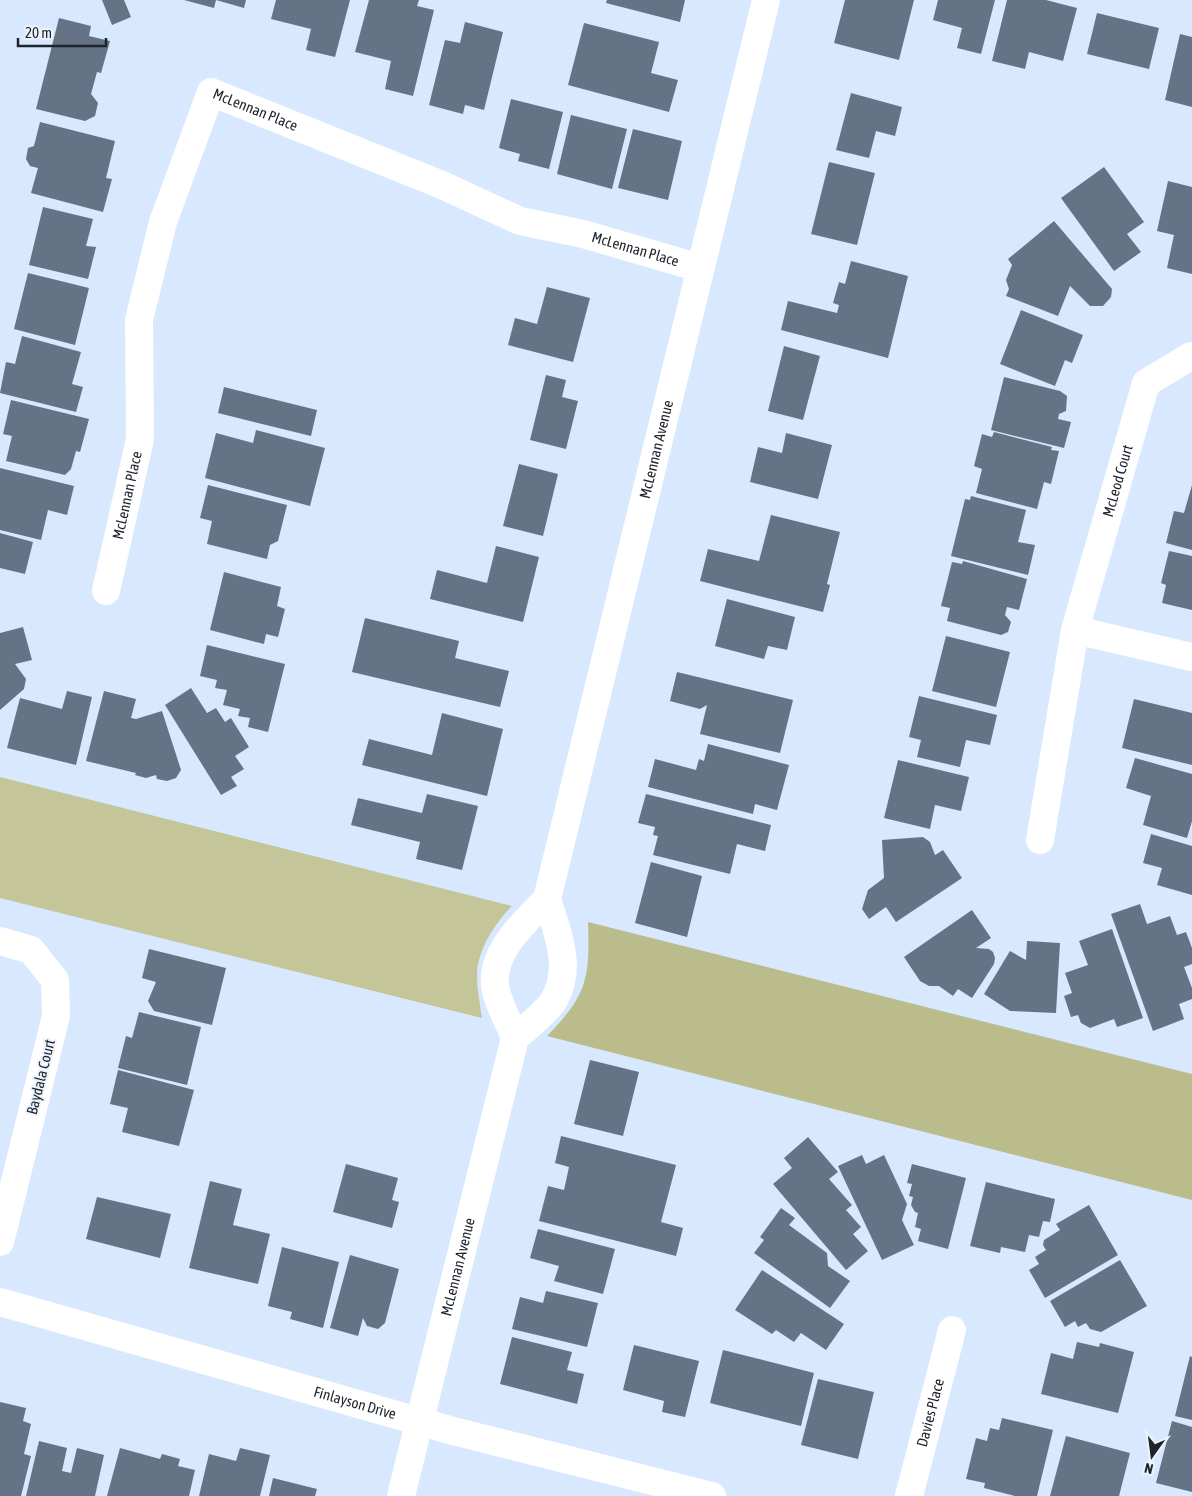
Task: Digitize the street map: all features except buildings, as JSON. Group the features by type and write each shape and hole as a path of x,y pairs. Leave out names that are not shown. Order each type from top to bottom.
{"street":[{"name":"McLennan Avenue","path":"547,899 766,0"},
{"name":"McLennan Place","path":"106,592 140,438 138,320 163,222 211,92 442,185 520,221 583,234 700,268"},
{"name":"McLeod Court","path":"1040,840 1075,630 1146,384 1191,356"},
{"path":"1075,630 1192,657"},
{"path":"547,899 564,956 562,979 554,1002 515,1038 496,990 498,962 509,938 547,899"},
{"name":"Baydala Court","path":"0,941 31,950 55,980 56,1016 0,1242"},
{"name":"McLennan Avenue","path":"401,1496 515,1038"},
{"name":"Finlayson Drive","path":"0,1302 420,1422 712,1496"},
{"name":"Davies Place","path":"909,1496 952,1330"}],"green space":[{"path":"0,777 512,906 488,937 480,956 477,980 482,1018 0,898"},
{"path":"588,922 1192,1074 1192,1200 547,1036 571,1009 583,985 588,958"}]}
